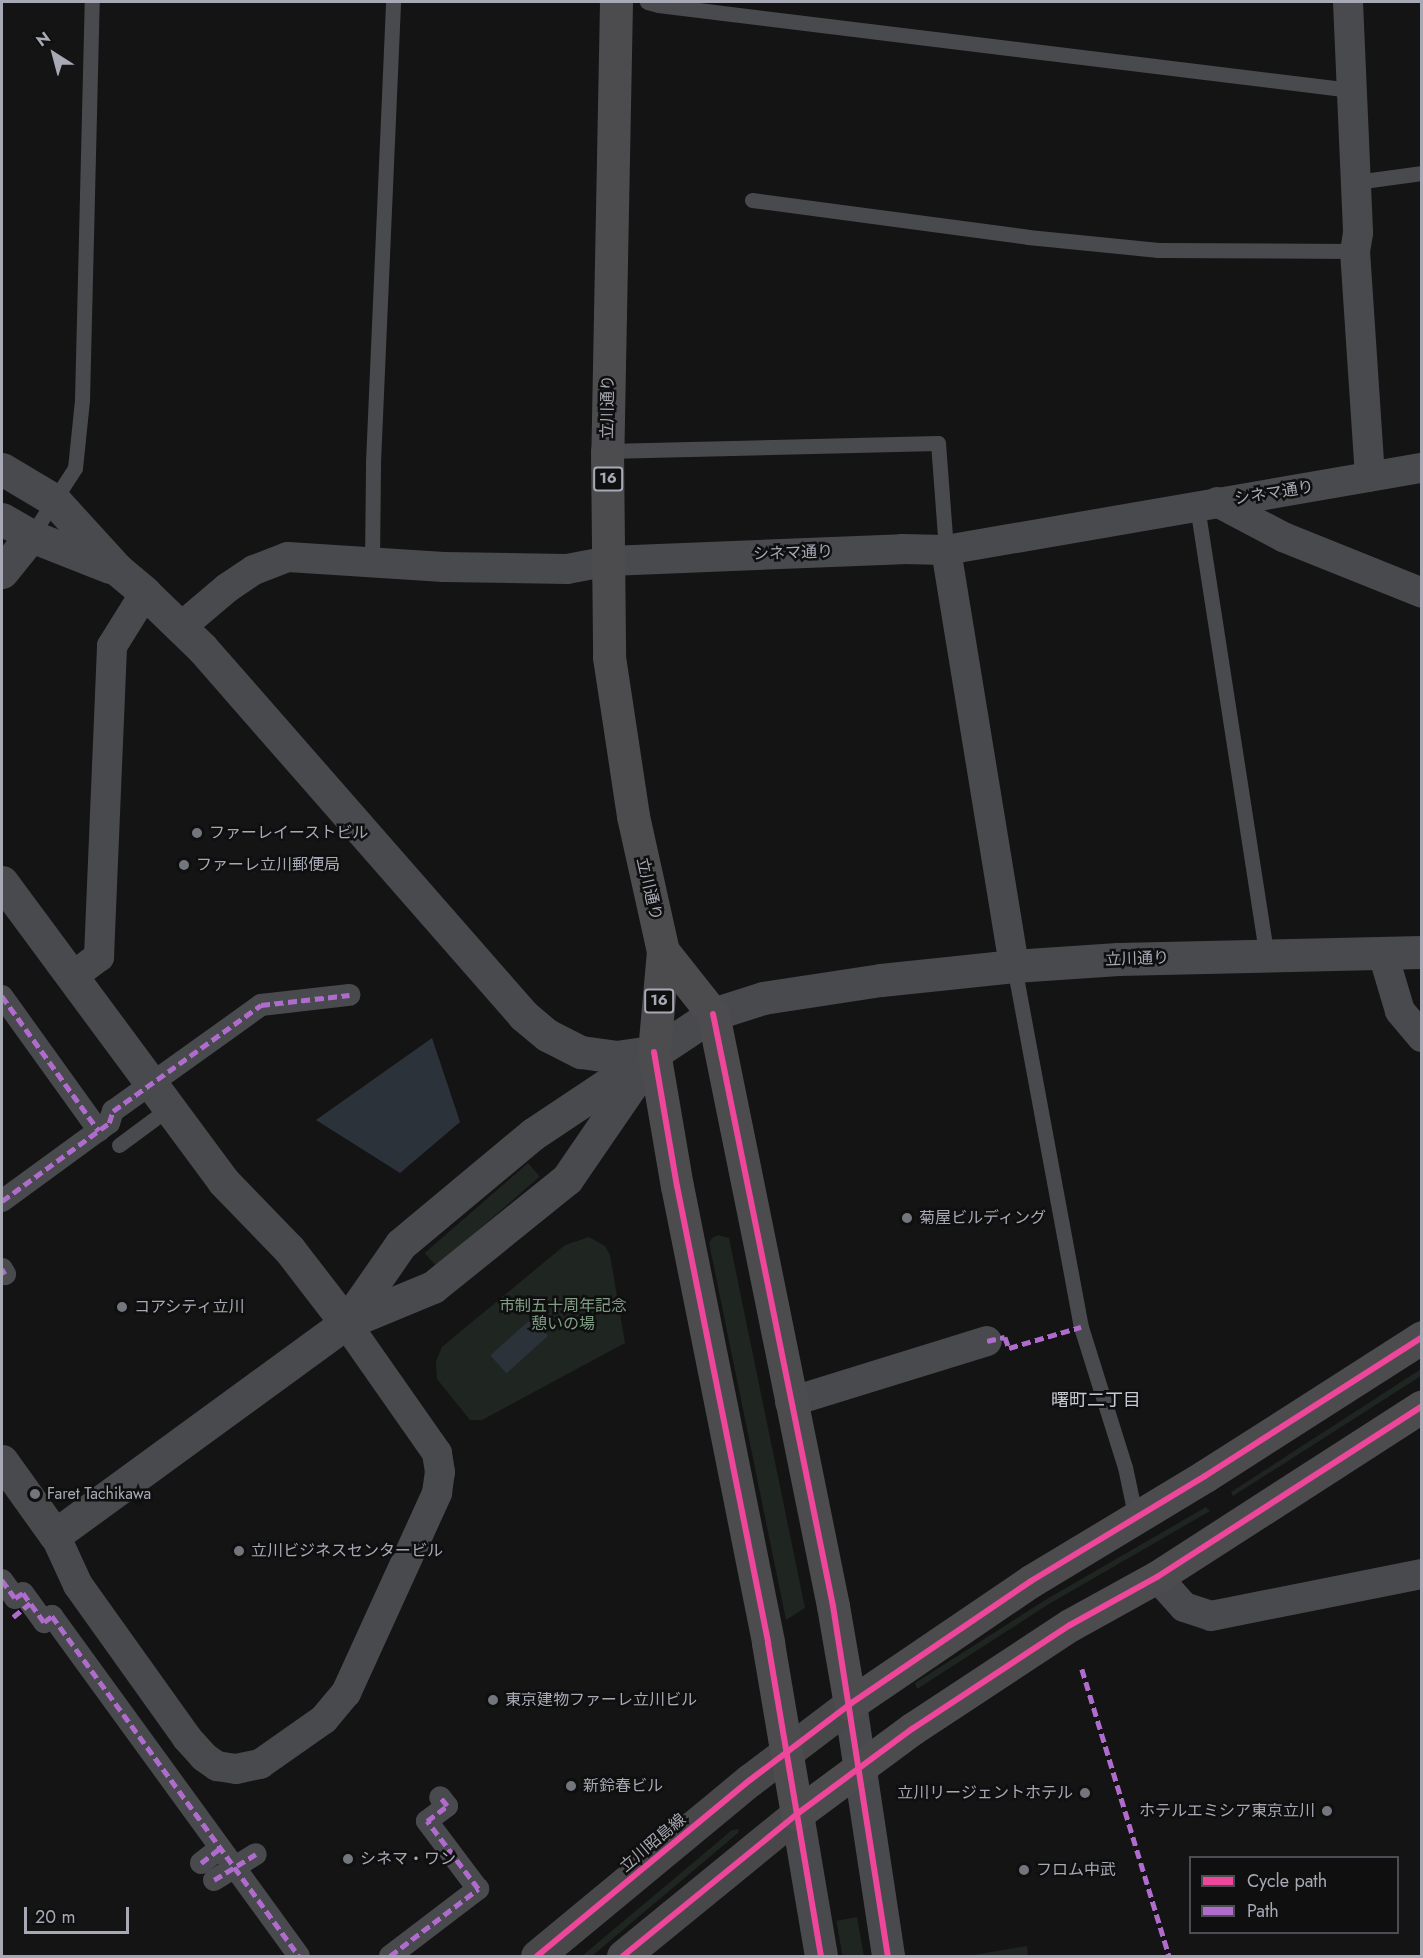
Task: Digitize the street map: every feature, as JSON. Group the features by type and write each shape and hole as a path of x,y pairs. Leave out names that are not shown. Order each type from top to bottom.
{"main road":[{"name":"立川通り","path":"616,2 608,451 609,657 633,816 663,951"},
{"name":"16","path":"663,951 713,1014 850,1704"},
{"name":"16","path":"663,951 654,1052 677,1186 787,1750 797,1814"},
{"path":"850,1704 1031,1581 1136,1519 1422,1337"},
{"path":"623,1956 797,1814 859,1767 1070,1624 1157,1577 1422,1406"},
{"name":"立川昭島線","path":"537,1956 787,1750 850,1704"}],"street":[{"path":"1348,2 1358,232 1356,251 1370,477"},
{"name":"シネマ通り","path":"181,627 245,576 288,557 372,563 567,569 609,561 902,549 946,550 1422,468"},
{"path":"2,469 54,500 118,570 181,627 523,1015 547,1035 581,1052 615,1057 654,1052"},
{"path":"1207,504 1422,593"},
{"path":"2,519 31,536 118,570"},
{"path":"2,572 31,536"},
{"path":"946,550 1014,966"},
{"path":"72,977 99,957 112,646 145,593"},
{"path":"2,882 223,1181 289,1250 345,1323 437,1453 440,1472 437,1493 346,1693 324,1719 260,1764 236,1769 218,1766 204,1757 188,1738 78,1585 55,1535 2,1461"},
{"name":"立川通り","path":"345,1323 401,1244 533,1134 713,1014 763,998 880,980 1014,966 1118,959 1383,954 1422,951"},
{"path":"1383,954 1400,1011 1422,1037"},
{"path":"2,1201 86,1135 109,1123 109,1109 261,1005 349,995"},
{"path":"2,996 86,1135"},
{"path":"55,1535 345,1323 433,1287 567,1179 654,1052"},
{"path":"790,1402 987,1341"},
{"path":"1157,1577 1184,1607 1211,1616 1422,1574"},
{"path":"2,1580 15,1598 23,1593 22,1610 44,1622 52,1616 299,1956"},
{"path":"850,1704 888,1956"},
{"path":"390,1956 478,1889 427,1821 447,1806 440,1797"},
{"path":"797,1814 821,1956"},
{"path":"220,1848 207,1872 256,1854"}],"lane":[{"path":"31,536 75,468 82,400 92,2"},
{"path":"372,563 373,462 393,2"},
{"path":"647,2 1351,90"},
{"path":"1356,182 1422,173"},
{"path":"752,200 1028,237 1158,250 1356,251"},
{"path":"608,451 938,443 946,550"},
{"path":"1207,504 1267,957"},
{"path":"1014,966 1081,1328 1125,1467 1136,1519"},
{"path":"118,1145 169,1108"}],"green space":[{"path":"528,1163 540,1177 436,1266 425,1253"},
{"path":"718,1235 729,1238 805,1608 786,1620 709,1243"},
{"name":"市制五十周年記念 憩いの場","path":"589,1237 605,1246 610,1255 625,1343 482,1420 470,1420 437,1379 436,1361 442,1347 565,1245"},
{"path":"1421,1369 1421,1376 1233,1496 1231,1492"},
{"path":"1206,1507 1210,1511 1049,1604 917,1689 915,1683 1047,1599"},
{"path":"739,1829 738,1833 592,1956 582,1956 732,1830"},
{"path":"857,1917 864,1956 843,1956 836,1921"},
{"path":"1027,1946 1028,1956 967,1956"}],"shaded area":[{"path":"432,1038 460,1122 400,1173 316,1120"},
{"path":"532,1318 548,1336 506,1373 490,1355"}],"marked path":[{"path":"2,1201 109,1123 113,1111 261,1005 349,995"},
{"path":"2,996 99,1131"},
{"path":"2,1269 5,1274"},
{"path":"987,1341 1005,1337 1009,1348 1081,1327"},
{"path":"2,1580 15,1598 23,1593 44,1622 52,1616 299,1956"},
{"path":"13,1617 30,1603"},
{"path":"1082,1669 1169,1956"},
{"path":"390,1956 478,1889 427,1821 447,1806 440,1797"},
{"path":"201,1863 220,1848"},
{"path":"214,1880 256,1854"}],"cycle path":[{"path":"713,1014 833,1606 888,1956"},
{"path":"654,1052 677,1186 768,1643 821,1956"},
{"path":"537,1956 750,1780 850,1704 1031,1581 1205,1476 1422,1337"},
{"path":"623,1956 797,1814 912,1729 1070,1625 1157,1577 1422,1406"}],"place":[{"name":"ファーレイーストビル","path":"197,833"},
{"name":"ファーレ立川郵便局","path":"184,865"},
{"name":"菊屋ビルディング","path":"907,1218"},
{"name":"コアシティ立川","path":"122,1307"},
{"name":"Faret Tachikawa","path":"35,1494"},
{"name":"立川ビジネスセンタービル","path":"239,1551"},
{"name":"東京建物ファーレ立川ビル","path":"493,1700"},
{"name":"新鈴春ビル","path":"571,1786"},
{"name":"立川リージェントホテル","path":"1085,1793"},
{"name":"ホテルエミシア東京立川","path":"1327,1811"},
{"name":"シネマ・ワン","path":"348,1859"},
{"name":"フロム中武","path":"1024,1870"}],"district":[{"name":"曙町二丁目","path":"1096,1400"}]}
